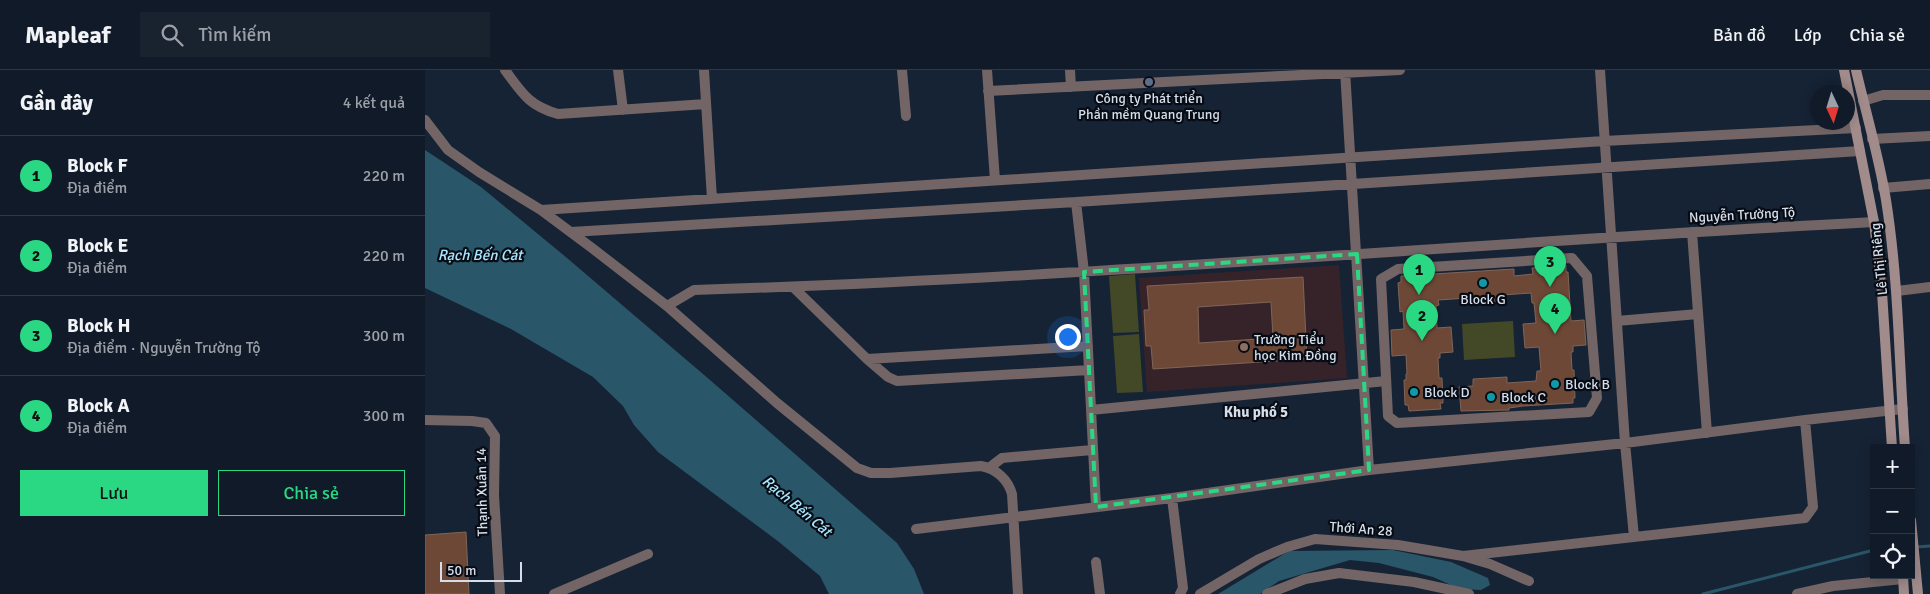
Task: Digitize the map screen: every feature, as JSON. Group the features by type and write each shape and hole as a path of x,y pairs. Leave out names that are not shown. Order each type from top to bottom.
{"street":[{"path":"505,70 535,106 558,114 707,104"},
{"path":"618,70 623,110"},
{"path":"704,70 712,198"},
{"path":"902,70 906,116"},
{"path":"987,70 995,180"},
{"path":"1070,70 1071,87"},
{"path":"988,91 1258,74 1400,70"},
{"path":"1600,70 1625,443 1634,537"},
{"name":"Lê Thị Riêng","path":"1843,70 1874,222 1882,292 1892,444"},
{"name":"Lê Thị Riêng","path":"1856,70 1883,188 1897,291 1905,444"},
{"path":"1345,72 1369,470"},
{"path":"1863,101 1883,96 1930,94"},
{"path":"425,120 448,150 479,172 541,210 667,306 777,403 857,468 871,473 890,473 981,466 989,468 1003,478 1009,486 1014,517 1018,594"},
{"path":"541,210 1604,142 1856,128"},
{"path":"1872,139 1930,136"},
{"path":"571,232 1352,185 1859,151"},
{"path":"1883,188 1930,184"},
{"path":"1076,202 1084,272 1096,507"},
{"name":"Nguyễn Trường Tộ","path":"667,306 694,290 793,287 1084,272 1611,237 1874,222"},
{"path":"1691,232 1707,433"},
{"path":"1572,258 1587,276 1597,398 1589,412 1397,423 1388,416 1385,381 1381,279 1398,269 1572,258"},
{"path":"793,287 867,358 888,376 897,381 1089,370"},
{"path":"1897,291 1930,287"},
{"path":"1617,321 1698,314"},
{"path":"867,358 1088,346"},
{"path":"1091,410 1385,381"},
{"path":"916,529 1173,498 1369,470 1625,443 1889,410 1903,410"},
{"name":"Thạnh Xuân 14","path":"425,420 485,423 495,436 494,495 500,594"},
{"path":"1463,556 1805,518 1813,507 1805,420"},
{"path":"989,468 1002,458 1092,450"},
{"path":"1173,498 1183,588 1180,594"},
{"path":"1913,534 1918,594"},
{"name":"Thới An 28","path":"1200,594 1259,559 1287,547 1315,539 1398,544 1463,556 1490,564 1529,582"},
{"path":"554,594 648,554"},
{"path":"1096,562 1100,594"},
{"path":"1267,594 1305,579 1339,573 1414,582 1469,594"},
{"path":"1797,594 1833,586 1887,579"},
{"path":"1903,579 1905,594"}],"highlighted area":[{"path":"1357,254 1369,470 1096,507 1084,272"}],"shaded area":[{"name":"Trường Tiểu học Kim Đồng","path":"1339,265 1347,378 1147,392 1139,278"}],"green space":[{"path":"1135,274 1139,332 1113,333 1109,276"},
{"path":"1513,321 1515,357 1464,360 1462,324"},
{"path":"1139,334 1143,392 1117,393 1113,336"}],"water":[{"name":"Rạch Bến Cát","path":"425,150 481,187 567,258 897,543 914,569 924,594 829,594 820,576 779,542 658,452 634,425 623,406 593,377 511,329 425,288"},
{"path":"1393,550 1451,562 1488,578 1490,585 1481,590 1460,589 1433,577 1379,563 1350,560 1279,581 1260,594 1218,594 1289,551"}],"building":[{"path":"1566,265 1571,321 1584,320 1586,345 1573,346 1573,352 1571,352 1572,370 1574,370 1575,398 1573,398 1573,403 1523,406 1509,408 1509,410 1461,411 1459,387 1473,386 1473,379 1507,377 1507,383 1536,381 1537,371 1541,371 1539,347 1525,348 1523,324 1536,323 1531,293 1502,295 1502,301 1468,304 1468,298 1438,300 1439,305 1436,306 1437,328 1451,327 1453,352 1440,353 1440,358 1438,358 1439,378 1442,378 1443,403 1440,403 1441,409 1409,411 1408,405 1405,405 1406,355 1392,356 1391,330 1404,329 1403,311 1400,312 1398,283 1401,282 1401,276 1514,269 1514,276 1533,274 1532,268"},
{"path":"1303,277 1307,359 1153,369 1151,346 1146,346 1144,310 1149,310 1147,286","holes":["1271,302 1273,338 1199,343 1198,307"]},
{"path":"466,532 469,594 425,594 425,535"}],"waterway":[{"path":"1916,547 1930,546"},
{"path":"1703,594 1870,551"}],"place":[{"name":"Công ty Phát triển Phần mềm Quang Trung","path":"1149,82"},
{"name":"Block G","path":"1483,283"},
{"name":"Block H","path":"1550,287"},
{"name":"Block F","path":"1419,295"},
{"name":"Block A","path":"1555,334"},
{"name":"Block E","path":"1422,341"},
{"name":"Trường Tiểu học Kim Đồng","path":"1244,347"},
{"name":"Block B","path":"1555,384"},
{"name":"Block D","path":"1414,392"},
{"name":"Block C","path":"1491,397"}],"district":[{"name":"Khu phố 5","path":"1256,412"}]}
